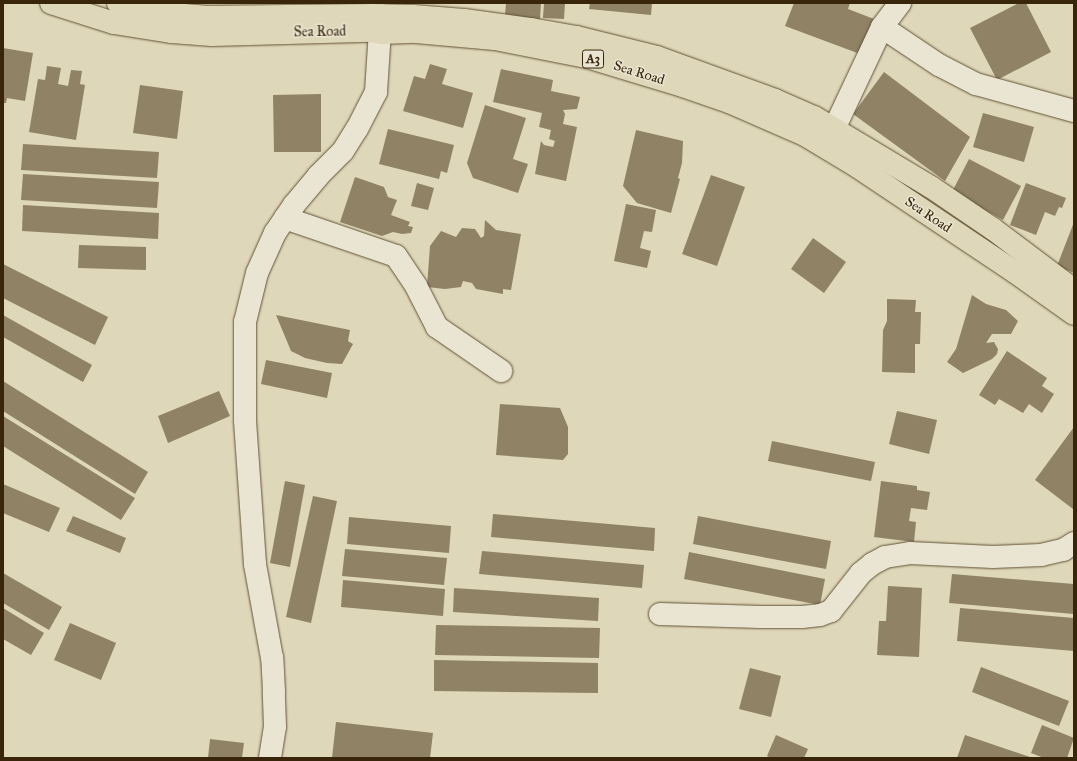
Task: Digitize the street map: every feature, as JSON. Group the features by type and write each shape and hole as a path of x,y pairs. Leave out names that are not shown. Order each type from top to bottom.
{"highway":[{"name":"Sea Road","path":"51,3 114,23 172,32 212,35 370,31 381,24"},
{"name":"Sea Road","path":"118,3 173,14 206,17 381,24 413,17 531,29 620,46 691,69 775,100 814,117 830,138 1074,314"},
{"name":"Sea Road","path":"830,138 931,187 993,229 1074,290"}],"street":[{"path":"830,138 882,27 900,3"},
{"path":"270,758 275,727 273,671 255,564 245,420 245,322 256,273 275,233 318,176 343,151 358,129 376,92 381,24"},
{"path":"882,27 939,65 971,82 987,88 1074,111"},
{"path":"285,218 396,256 416,286 437,327 502,371"},
{"path":"660,614 761,617 802,617 820,615 831,611 861,573 872,564 885,557 910,553 994,557 1041,555 1063,550 1074,542"}],"building":[{"path":"506,3 541,3 540,19 505,16"},
{"path":"544,3 565,3 564,19 543,18"},
{"path":"590,3 652,3 651,15 589,9"},
{"path":"794,3 850,3 848,9 874,19 860,54 785,26"},
{"path":"1019,3 1026,3 1051,52 997,80 970,28"},
{"path":"3,48 33,53 25,101 7,98 6,103 3,103"},
{"path":"430,64 447,69 442,84 473,93 463,128 403,111 414,76 425,79"},
{"path":"47,66 61,68 58,84 68,86 71,70 82,71 80,84 85,85 76,140 29,132 38,79 45,80"},
{"path":"501,69 553,80 551,91 580,97 577,109 563,110 565,114 563,124 577,127 566,181 535,174 541,141 544,145 553,147 555,141 549,139 551,130 539,127 542,113 493,102"},
{"path":"884,72 970,137 945,181 853,114"},
{"path":"140,85 183,91 177,139 133,133"},
{"path":"321,94 321,152 274,152 273,95"},
{"path":"485,105 526,118 513,159 528,164 518,193 473,178 467,163"},
{"path":"983,113 1034,127 1024,162 973,147"},
{"path":"388,129 454,145 447,173 441,171 439,179 379,164"},
{"path":"636,130 683,141 682,163 678,178 680,179 671,213 637,203 623,186"},
{"path":"23,144 159,152 157,178 21,170"},
{"path":"969,159 1021,186 1003,220 952,192"},
{"path":"23,174 159,182 157,208 21,200"},
{"path":"711,175 745,187 717,266 682,254"},
{"path":"355,177 384,187 388,197 397,200 391,215 410,222 408,226 413,227 411,233 402,234 393,232 382,236 340,222"},
{"path":"417,183 434,188 428,210 411,206"},
{"path":"1026,183 1066,198 1062,208 1059,207 1055,216 1045,212 1036,235 1010,225"},
{"path":"626,204 656,210 652,232 644,231 640,248 651,251 647,268 614,261"},
{"path":"23,205 159,213 158,239 22,231"},
{"path":"485,220 496,230 521,234 511,290 503,289 503,294 476,289 472,283 463,281 461,287 445,289 427,287 430,246 441,231 456,237 462,228 475,229 481,238 484,236"},
{"path":"1074,222 1074,273 1057,266"},
{"path":"813,238 846,262 824,293 791,269"},
{"path":"79,245 146,247 146,270 78,268"},
{"path":"3,264 108,317 95,345 3,298"},
{"path":"972,295 986,304 1006,310 1018,321 1011,334 992,334 986,343 994,342 998,349 997,354 992,359 963,373 947,362 956,349"},
{"path":"887,299 916,300 915,312 921,312 920,344 915,344 915,373 882,372 883,330 887,321"},
{"path":"3,315 92,365 83,382 3,337"},
{"path":"276,315 350,330 348,341 353,344 342,364 327,363 305,358 291,351"},
{"path":"1007,351 1047,378 1042,386 1054,394 1042,413 1029,404 1023,413 999,399 995,405 979,395"},
{"path":"266,360 332,373 327,398 261,384"},
{"path":"3,381 148,472 135,494 3,411"},
{"path":"219,391 230,416 168,443 158,416"},
{"path":"500,404 560,408 568,427 568,454 563,460 496,455"},
{"path":"897,411 937,420 929,454 889,444"},
{"path":"3,416 135,498 121,520 3,446"},
{"path":"1074,427 1074,508 1073,509 1035,480"},
{"path":"772,441 875,462 871,481 768,461"},
{"path":"285,481 305,485 290,567 270,563"},
{"path":"881,481 917,486 917,490 930,492 927,510 911,508 909,521 916,522 914,542 874,537"},
{"path":"3,484 60,508 49,532 3,513"},
{"path":"313,496 337,501 311,623 286,617"},
{"path":"493,514 655,528 654,551 491,537"},
{"path":"73,516 126,538 120,553 66,531"},
{"path":"698,516 831,541 826,569 693,544"},
{"path":"349,517 451,526 449,553 347,544"},
{"path":"345,549 447,558 444,585 342,576"},
{"path":"482,551 644,565 642,588 479,574"},
{"path":"689,552 825,579 820,605 684,579"},
{"path":"3,573 62,607 49,630 3,603"},
{"path":"952,574 1074,584 1074,614 949,603"},
{"path":"343,580 445,589 443,616 341,607"},
{"path":"888,586 922,588 919,657 877,655 879,621 886,621"},
{"path":"454,588 599,598 598,621 453,612"},
{"path":"3,608 44,633 31,655 3,639"},
{"path":"960,608 1074,618 1074,651 957,641"},
{"path":"70,623 116,643 101,680 54,660"},
{"path":"436,625 600,628 599,658 435,655"},
{"path":"434,660 598,663 598,693 434,691"},
{"path":"981,667 1069,701 1059,726 972,692"},
{"path":"750,668 781,676 771,717 739,709"},
{"path":"336,722 433,733 430,758 332,758"},
{"path":"1042,725 1074,738 1067,758 1044,758 1031,753"},
{"path":"776,735 808,749 804,758 771,758 767,756"},
{"path":"965,735 1033,758 957,758"},
{"path":"210,739 244,743 242,758 208,758"}]}
